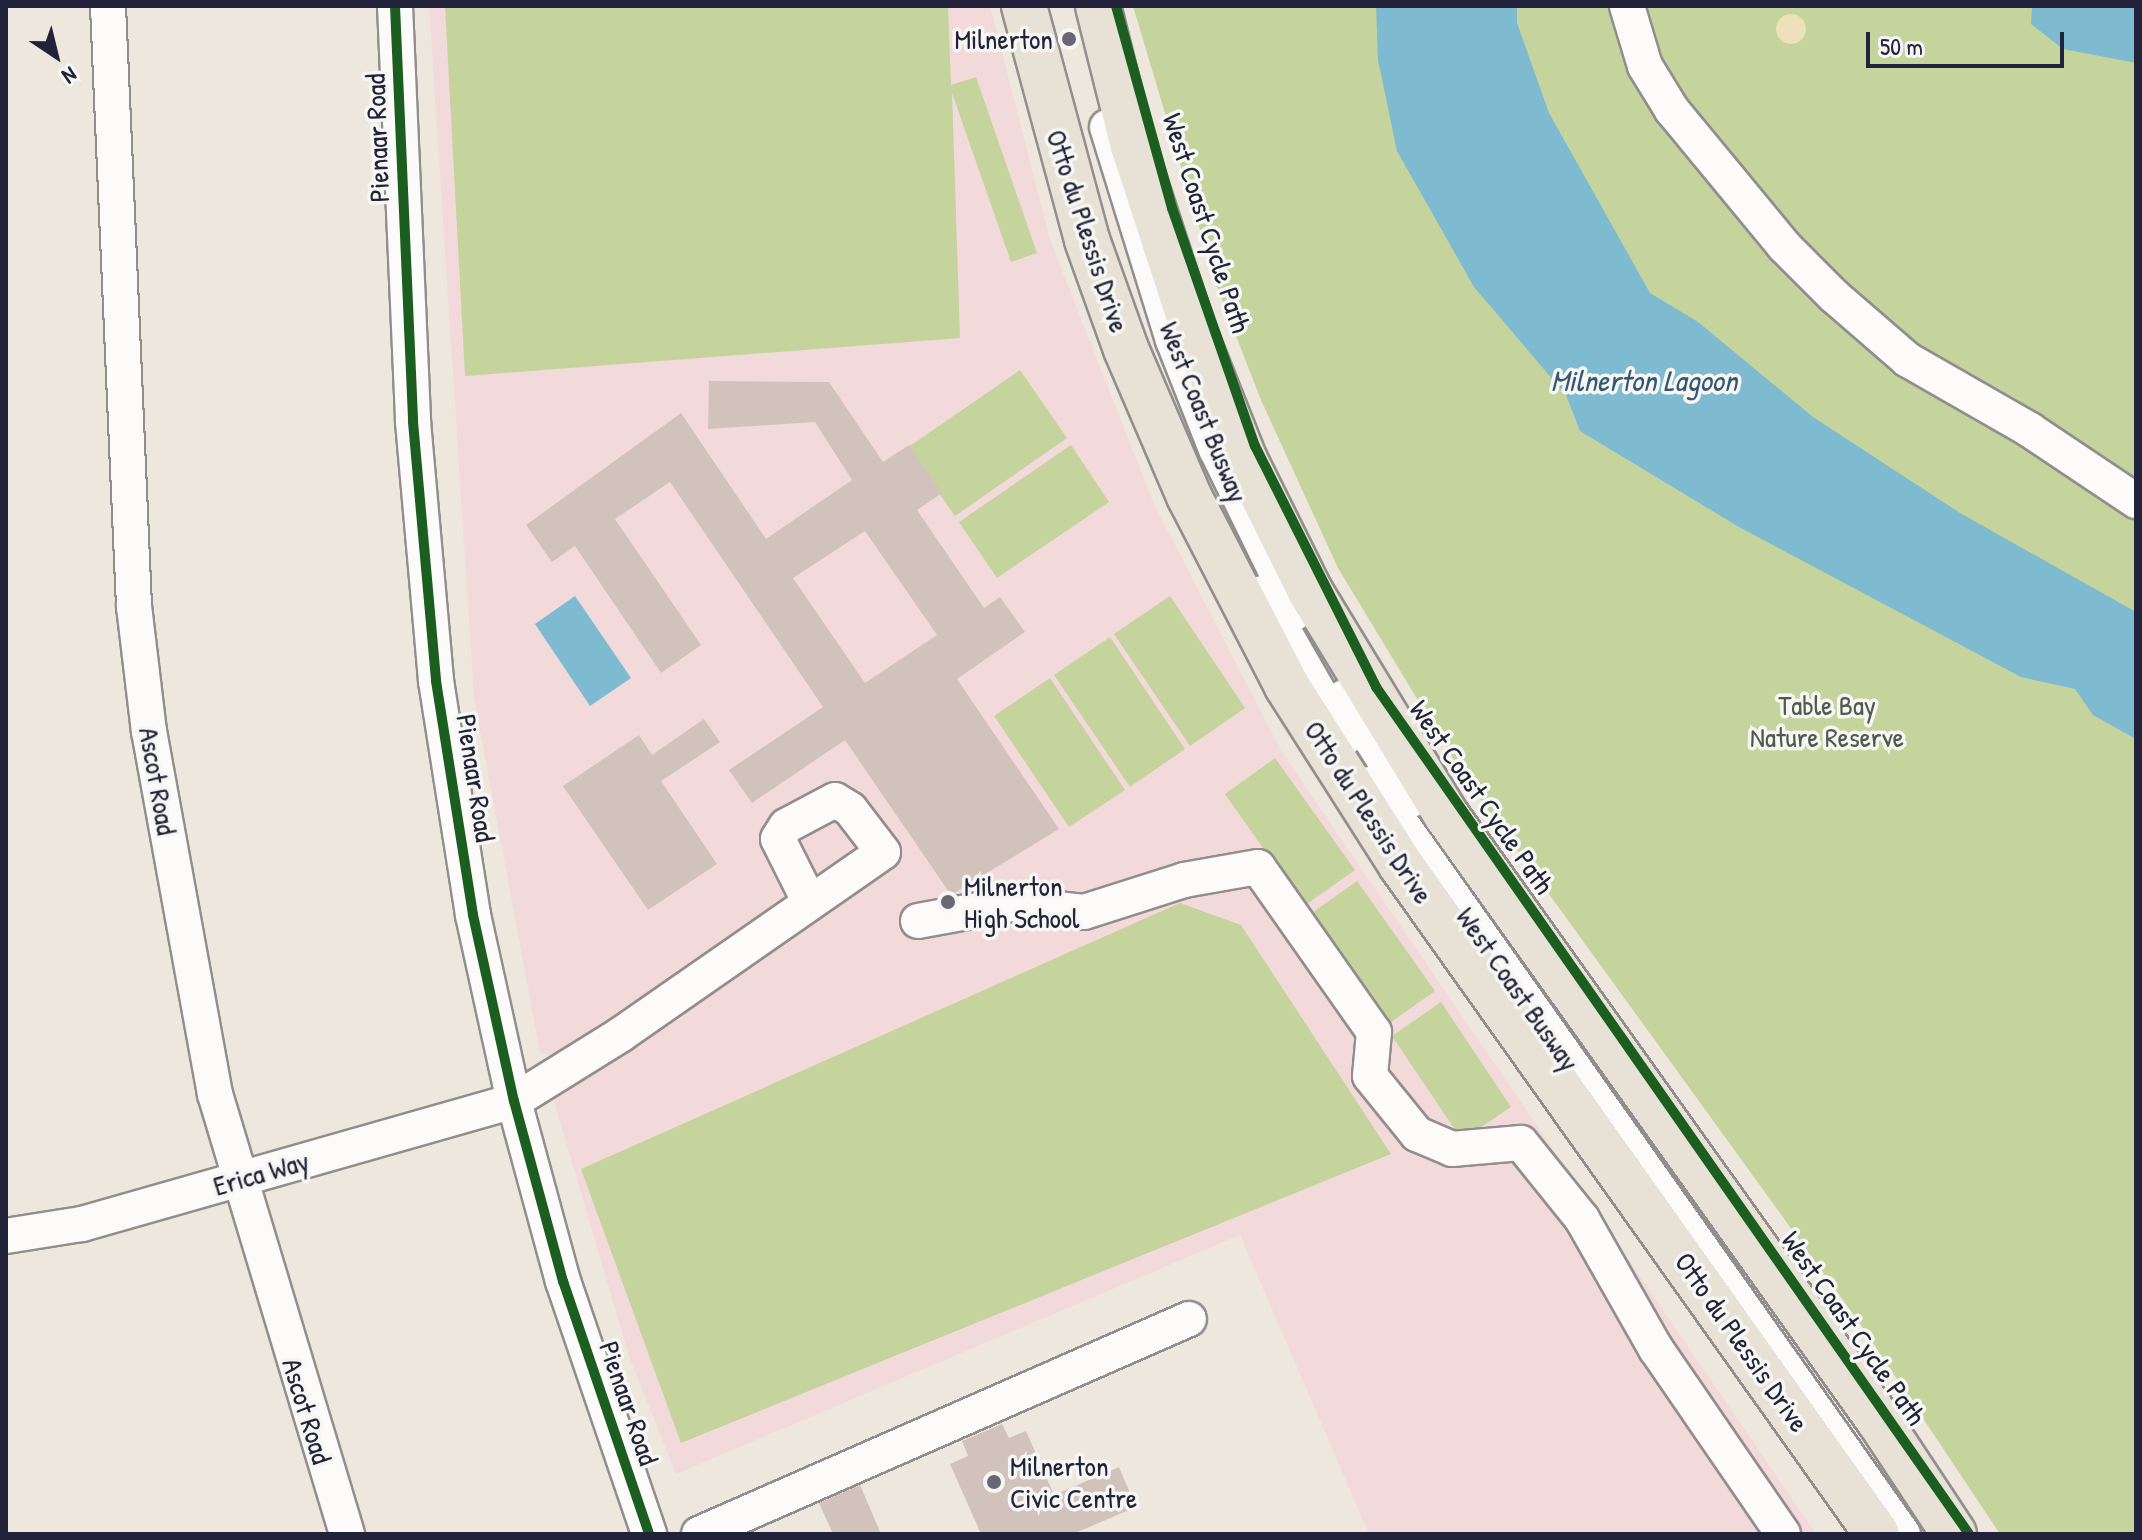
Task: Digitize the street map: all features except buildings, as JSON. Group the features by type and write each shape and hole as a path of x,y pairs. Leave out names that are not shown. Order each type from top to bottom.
{"main road":[{"name":"Otto du Plessis Drive","path":"1024,6 1087,240 1126,349 1189,496 1287,686 1401,865 1877,1534"},
{"path":"1098,6 1133,146 1192,327 1245,460 1310,591 1447,816 1880,1422 1954,1534"}],"street":[{"name":"Ascot Road","path":"108,6 134,606 149,731 195,990 238,1180 347,1534"},
{"name":"Pienaar Road","path":"395,6 413,422 436,681 473,915 514,1101 563,1281 649,1534"},
{"name":"West Coast Busway","path":"1045,6 1107,231 1156,369 1209,488 1321,699 1377,789 1903,1534"},
{"name":"West Coast Busway","path":"1077,6 1123,191 1173,340 1216,449 1313,646 1399,786 1926,1534"},
{"path":"1627,6 1645,66 1672,110 1784,246 1834,296 1908,360 2030,430 2136,501"},
{"path":"918,921 1012,904 1084,912 1184,880 1258,867 1374,1032 1370,1076 1417,1134 1452,1149 1521,1143 1582,1219 1656,1349 1783,1534"},
{"name":"Erica Way","path":"6,1236 82,1224 514,1101 620,1035 809,901"},
{"path":"699,1534 1189,1319"}],"shaded area":[{"name":"Milnerton High School","path":"429,6 990,6 1050,240 1154,504 1281,751 1816,1534 1369,1534 1240,1235 676,1474 630,1359 554,1101 565,1087 553,1057 540,1052 474,698"}],"green space":[{"path":"445,6 948,6 951,85 976,77 1037,253 1011,262 952,93 960,338 465,376"},
{"name":"Table Bay Nature Reserve","path":"1133,6 2136,6 2136,1534 2000,1534 1861,1325 1465,778 1338,568 1261,400 1217,287"},
{"path":"1020,370 1067,438 955,516 907,448"},
{"path":"1071,445 1109,502 997,578 959,522"},
{"path":"1170,596 1245,708 1190,746 1114,634"},
{"path":"1110,637 1185,749 1130,787 1054,675"},
{"path":"1050,678 1125,790 1069,827 994,716"},
{"path":"1275,758 1355,870 1304,906 1225,794"},
{"path":"1357,881 1435,991 1387,1025 1309,915"},
{"path":"1180,903 1241,925 1391,1154 681,1443 581,1169"},
{"path":"1441,1002 1511,1107 1462,1140 1392,1036"}],"sand":[{"path":"1791,14 1802,18 1806,29 1802,40 1791,44 1780,40 1776,29 1780,18"}],"water":[{"name":"Milnerton Lagoon","path":"1376,6 1517,6 1517,23 1549,113 1650,293 1698,322 1813,417 1960,513 2136,612 2136,739 2093,715 2075,689 2021,677 1739,527 1580,431 1566,395 1474,287 1397,151 1378,60"},
{"path":"2032,6 2136,6 2136,63 2063,49 2031,24"},
{"path":"575,596 631,678 590,706 535,624"}],"cycle path":[{"path":"395,6 413,422 436,681 473,915 514,1101 563,1281 649,1534"},
{"name":"West Coast Cycle Path","path":"1116,6 1172,208 1255,446 1376,687 1969,1534"}],"place":[{"name":"Milnerton","path":"1069,39"},
{"name":"Milnerton High School","path":"948,902"},
{"name":"Milnerton Civic Centre","path":"994,1482"}]}
